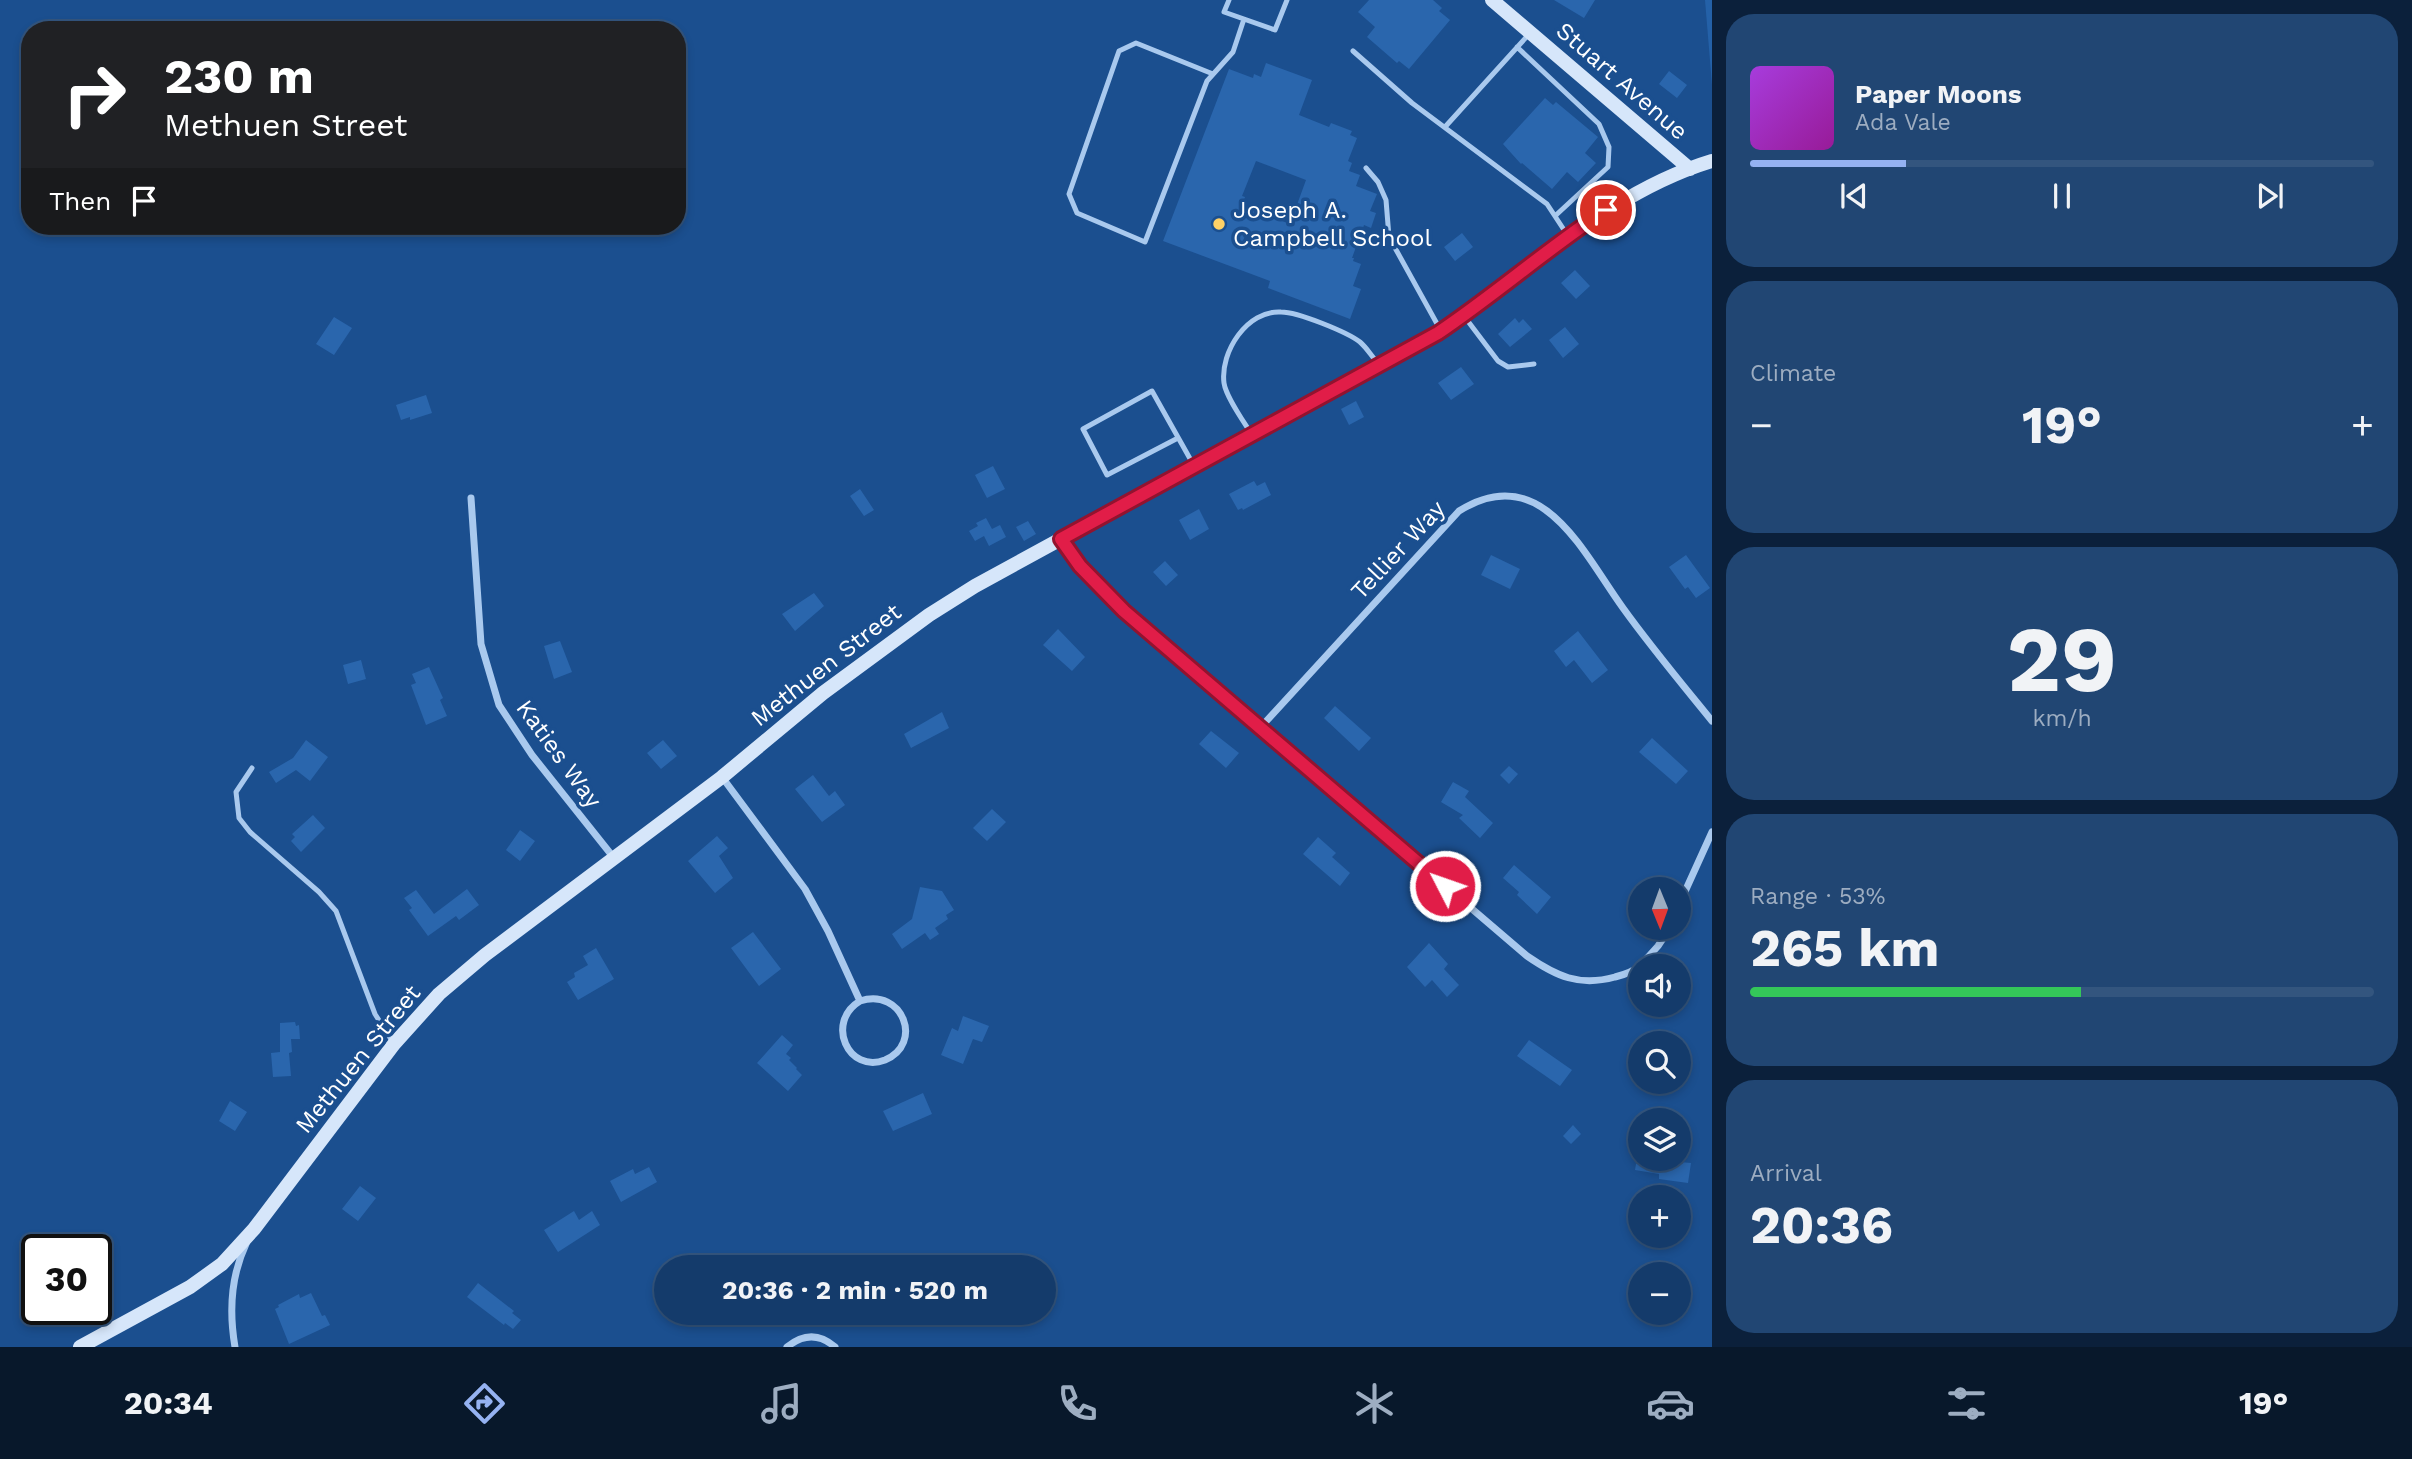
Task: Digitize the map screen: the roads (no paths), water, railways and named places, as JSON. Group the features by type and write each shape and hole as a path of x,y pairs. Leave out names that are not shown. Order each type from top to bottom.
{"street":[{"name":"Stuart Avenue","path":"1492,0 1690,169"},
{"name":"Methuen Street","path":"80,1347 210,1274 257,1225 394,1044 439,994 485,955 722,777 823,692 929,615 1061,539 1441,331 1568,236 1635,193 1712,161"},
{"name":"Tellier Way","path":"1260,728 1459,511 1484,498 1499,495 1527,500 1559,518 1623,608 1712,721"},
{"name":"Katies Way","path":"471,498 481,644 499,705 532,755 614,858"},
{"path":"1061,539 1101,591 1527,956 1552,973 1577,980 1598,981 1628,971"},
{"path":"722,777 805,889 860,1001"},
{"path":"1691,878 1712,832"},
{"path":"1651,954 1662,940"},
{"path":"873,998 887,1001 898,1009 904,1020 905,1034 901,1046 885,1059 872,1061 860,1058 850,1050 843,1039 842,1026 846,1014 860,1001 873,998"},
{"path":"235,1347 232,1328 233,1288 244,1247 257,1225"},
{"path":"787,1347 806,1336 828,1341 835,1347"}],"lane":[{"path":"1228,0 1224,12 1275,30 1287,0"},
{"path":"1213,74 1136,43 1119,51 1069,194 1077,213 1145,242 1208,81 1233,52 1244,19"},
{"path":"1445,127 1530,33"},
{"path":"1517,47 1599,124 1609,147 1608,167 1555,216"},
{"path":"1353,51 1412,103 1547,204 1568,236"},
{"path":"1366,168 1378,181 1386,200 1389,237 1441,331"},
{"path":"1252,435 1224,386 1224,370 1233,339 1249,324 1280,311 1330,326 1360,342 1380,365"},
{"path":"1464,316 1497,361 1508,367 1534,364"},
{"path":"1178,438 1107,475 1083,429 1152,391 1195,467"},
{"path":"252,768 236,792 239,818 250,832 319,892 336,911 375,1014 394,1044"}],"place":[{"name":"Joseph A. Campbell School","path":"1219,224"}]}
